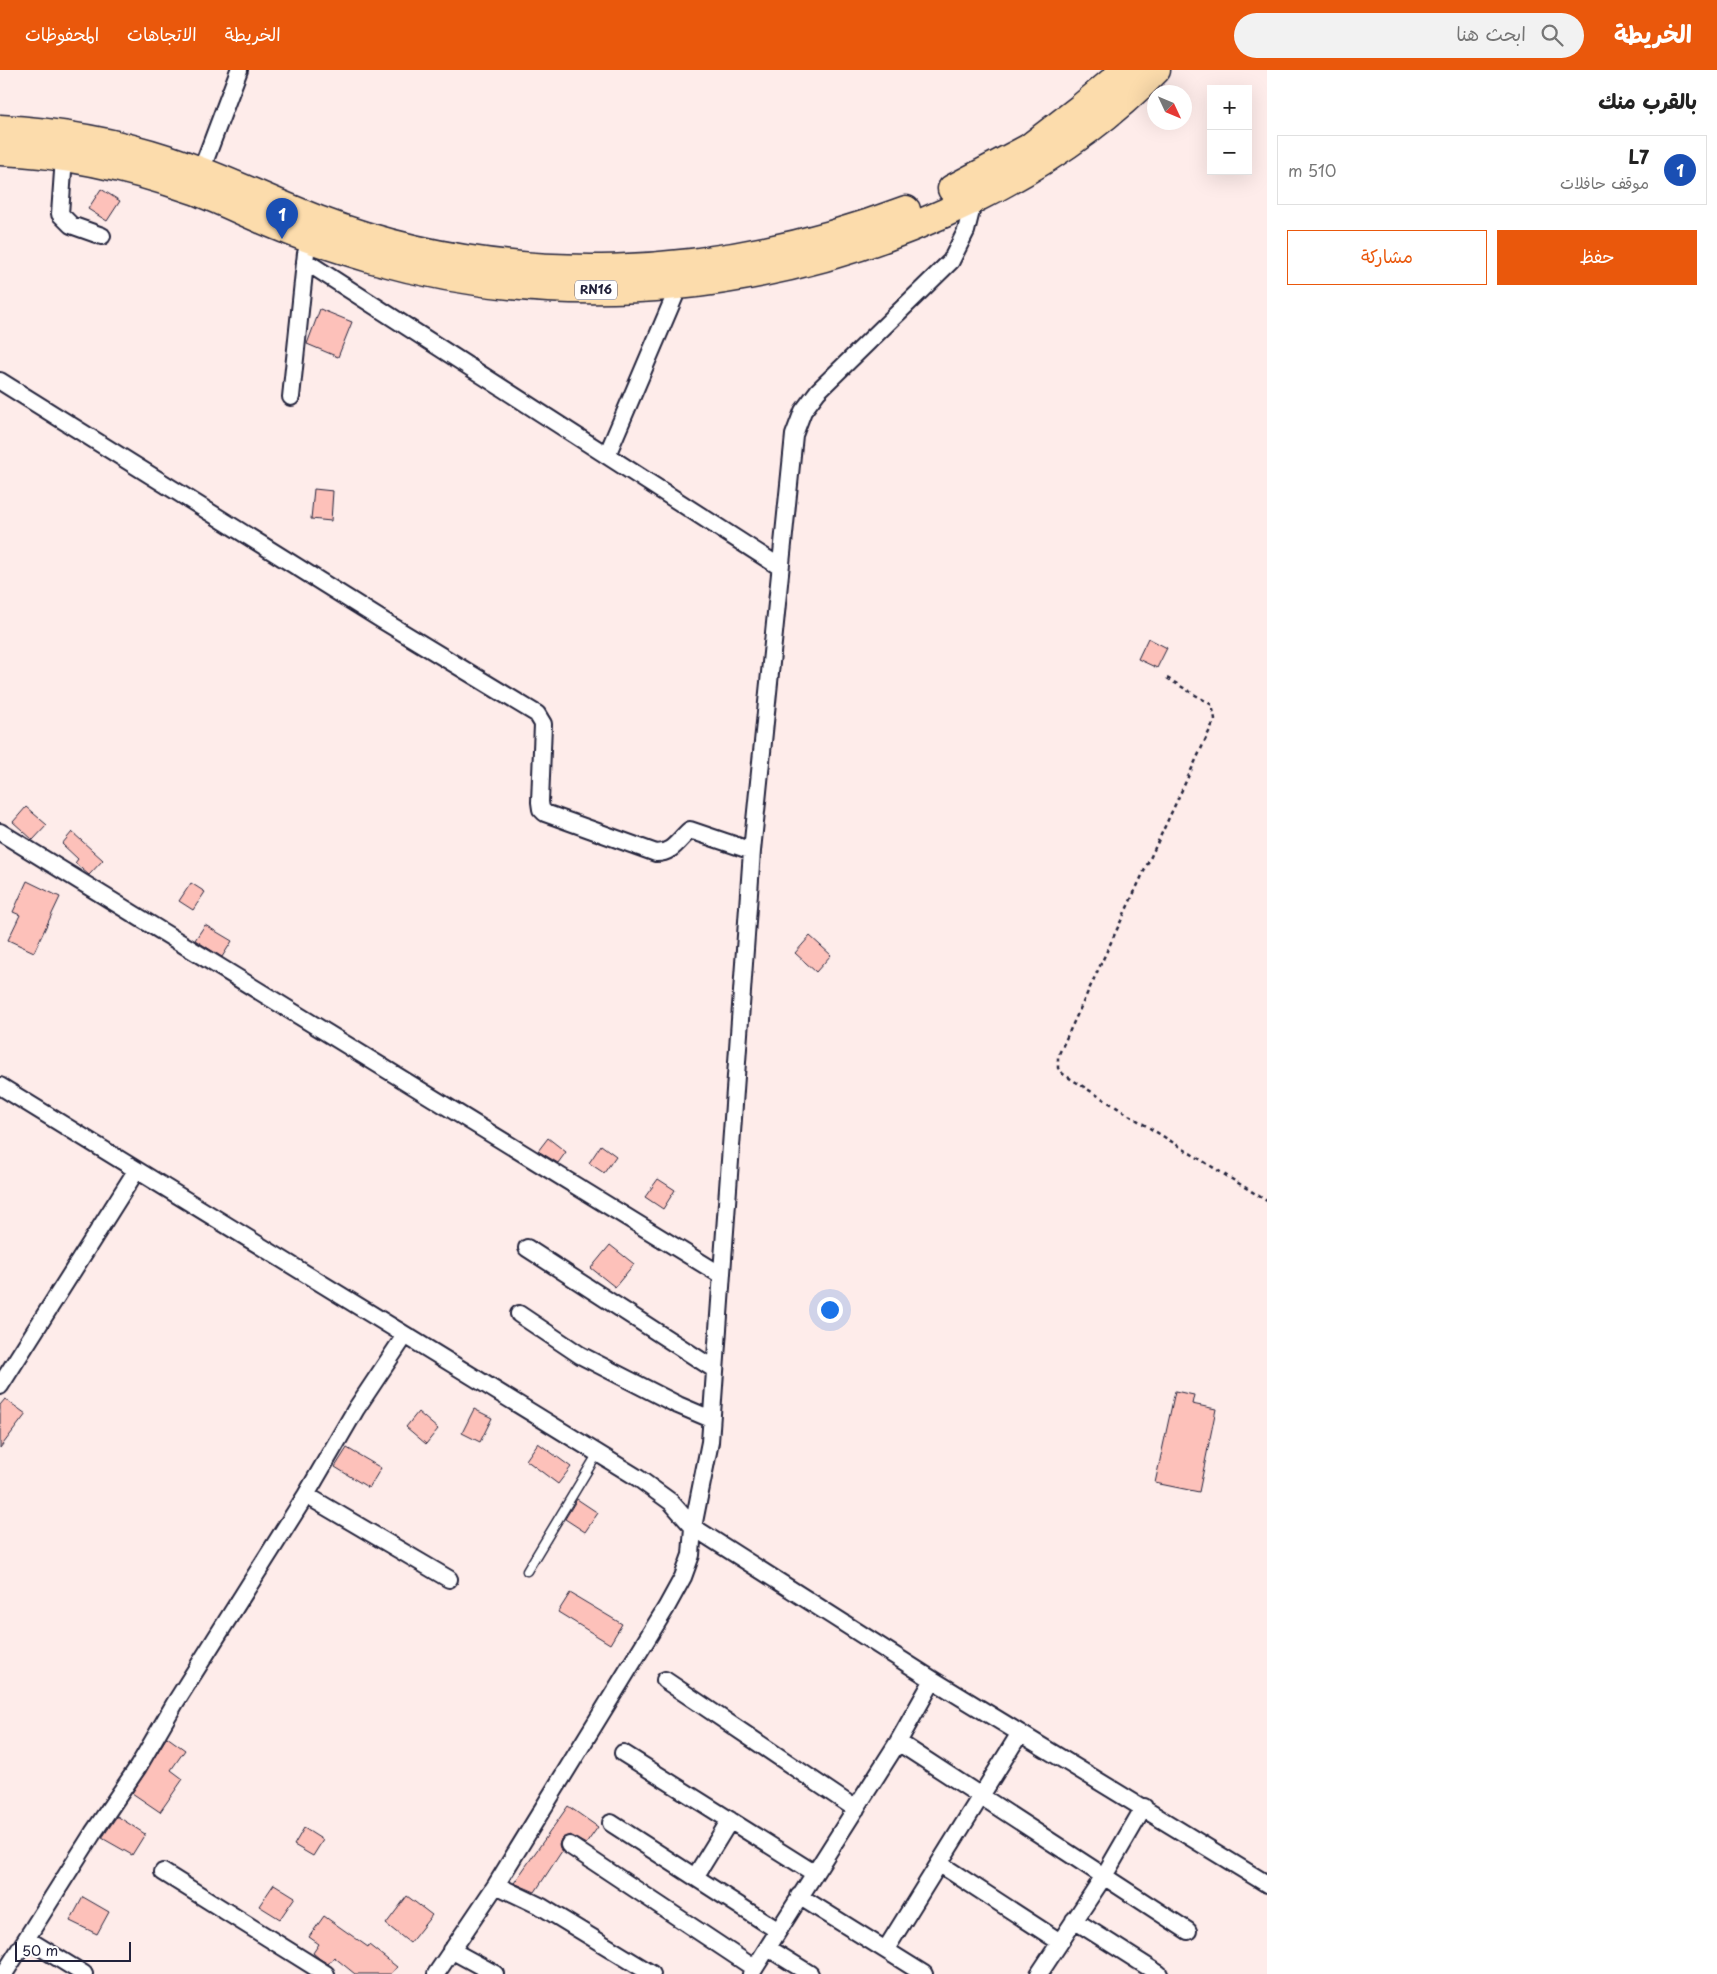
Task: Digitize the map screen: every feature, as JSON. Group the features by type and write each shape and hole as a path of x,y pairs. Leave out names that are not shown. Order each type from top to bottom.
{"highway":[{"name":"RN16","path":"0,129 52,133 113,144 172,160 319,220 383,241 448,256 514,265 580,269 681,265 747,256 812,241 876,221 938,196 1029,148 1126,70"},
{"name":"RN16","path":"0,151 64,157 102,163 165,181 306,250 482,282 576,290 679,286 747,276 830,256 912,228 1029,171 1068,146 1104,118 1156,70"}],"street":[{"path":"201,172 239,70"},
{"path":"64,157 59,209 62,219 71,225 102,236"},
{"path":"436,1974 496,1885 683,1577 690,1555 692,1527 710,1442 752,851 792,448 803,412 826,381 951,261 966,231 974,199"},
{"path":"291,397 306,250 607,455 780,567"},
{"path":"607,455 679,286"},
{"path":"0,381 382,620 537,714 542,724 540,802 541,809 545,814 656,853 664,853 674,848 690,830 752,851"},
{"path":"0,832 721,1275"},
{"path":"0,1086 404,1336 598,1453 671,1502 692,1527 933,1680 1144,1807 1267,1884"},
{"path":"0,1386 136,1171"},
{"path":"527,1248 714,1369"},
{"path":"519,1314 580,1355 678,1405 711,1419"},
{"path":"4,1974 28,1939 93,1833 138,1767 175,1703 306,1495 356,1409 404,1336"},
{"path":"306,1495 449,1579"},
{"path":"665,1680 856,1809"},
{"path":"569,1845 752,1971 898,1742 933,1680"},
{"path":"886,1949 1020,1733"},
{"path":"898,1742 981,1798 1188,1931"},
{"path":"623,1753 814,1873"},
{"path":"1039,1974 1104,1876 1144,1807"},
{"path":"695,1877 730,1820"},
{"path":"611,1823 777,1930"},
{"path":"940,1864 1060,1942"},
{"path":"163,1872 326,1974"},
{"path":"496,1885 542,1907 652,1974"},
{"path":"799,1896 924,1974"},
{"path":"1074,1920 1160,1974"},
{"path":"28,1939 84,1974"},
{"path":"768,1948 810,1974"},
{"path":"451,1950 495,1974"}],"lane":[{"path":"527,1571 598,1453"}],"path":[{"path":"1167,678 1212,705 1215,719 1058,1056 1058,1068 1064,1074 1267,1201"}],"building":[{"path":"101,189 120,201 107,221 88,209"},
{"path":"320,309 352,322 338,357 307,344"},
{"path":"314,489 333,491 331,521 311,519"},
{"path":"1148,638 1167,648 1157,668 1138,659"},
{"path":"26,807 47,825 33,840 13,822"},
{"path":"72,832 103,860 89,875 75,863 78,859 62,844"},
{"path":"27,881 60,897 34,952 8,940 20,915 13,912"},
{"path":"191,883 205,892 193,910 179,901"},
{"path":"205,925 232,941 222,957 195,940"},
{"path":"810,936 831,955 816,972 795,953"},
{"path":"548,1138 566,1152 558,1163 538,1151"},
{"path":"601,1145 616,1156 604,1173 589,1163"},
{"path":"658,1179 675,1190 663,1209 645,1197"},
{"path":"610,1245 634,1264 615,1287 591,1268"},
{"path":"1175,1391 1194,1395 1192,1404 1216,1409 1199,1492 1155,1483"},
{"path":"5,1399 26,1414 0,1448 0,1405"},
{"path":"474,1409 492,1418 480,1442 462,1433"},
{"path":"418,1412 438,1429 426,1444 406,1427"},
{"path":"538,1443 571,1467 558,1484 526,1460"},
{"path":"347,1448 381,1468 369,1488 335,1467"},
{"path":"577,1499 598,1513 585,1532 565,1519"},
{"path":"570,1593 622,1624 610,1644 558,1612"},
{"path":"167,1737 185,1750 171,1770 183,1779 160,1812 132,1793"},
{"path":"568,1806 598,1827 586,1844 570,1835 561,1839 559,1845 562,1851 535,1892 514,1883"},
{"path":"117,1816 145,1834 132,1855 102,1838"},
{"path":"304,1828 323,1840 313,1856 294,1845"},
{"path":"274,1884 295,1897 280,1919 259,1906"},
{"path":"407,1896 432,1915 410,1943 386,1924"},
{"path":"83,1897 109,1912 97,1934 70,1921"},
{"path":"324,1916 368,1947 369,1945 397,1967 391,1974 355,1974 334,1957 328,1964 320,1959 313,1953 319,1944 309,1937"}],"place":[{"name":"L7","path":"282,239"}]}
